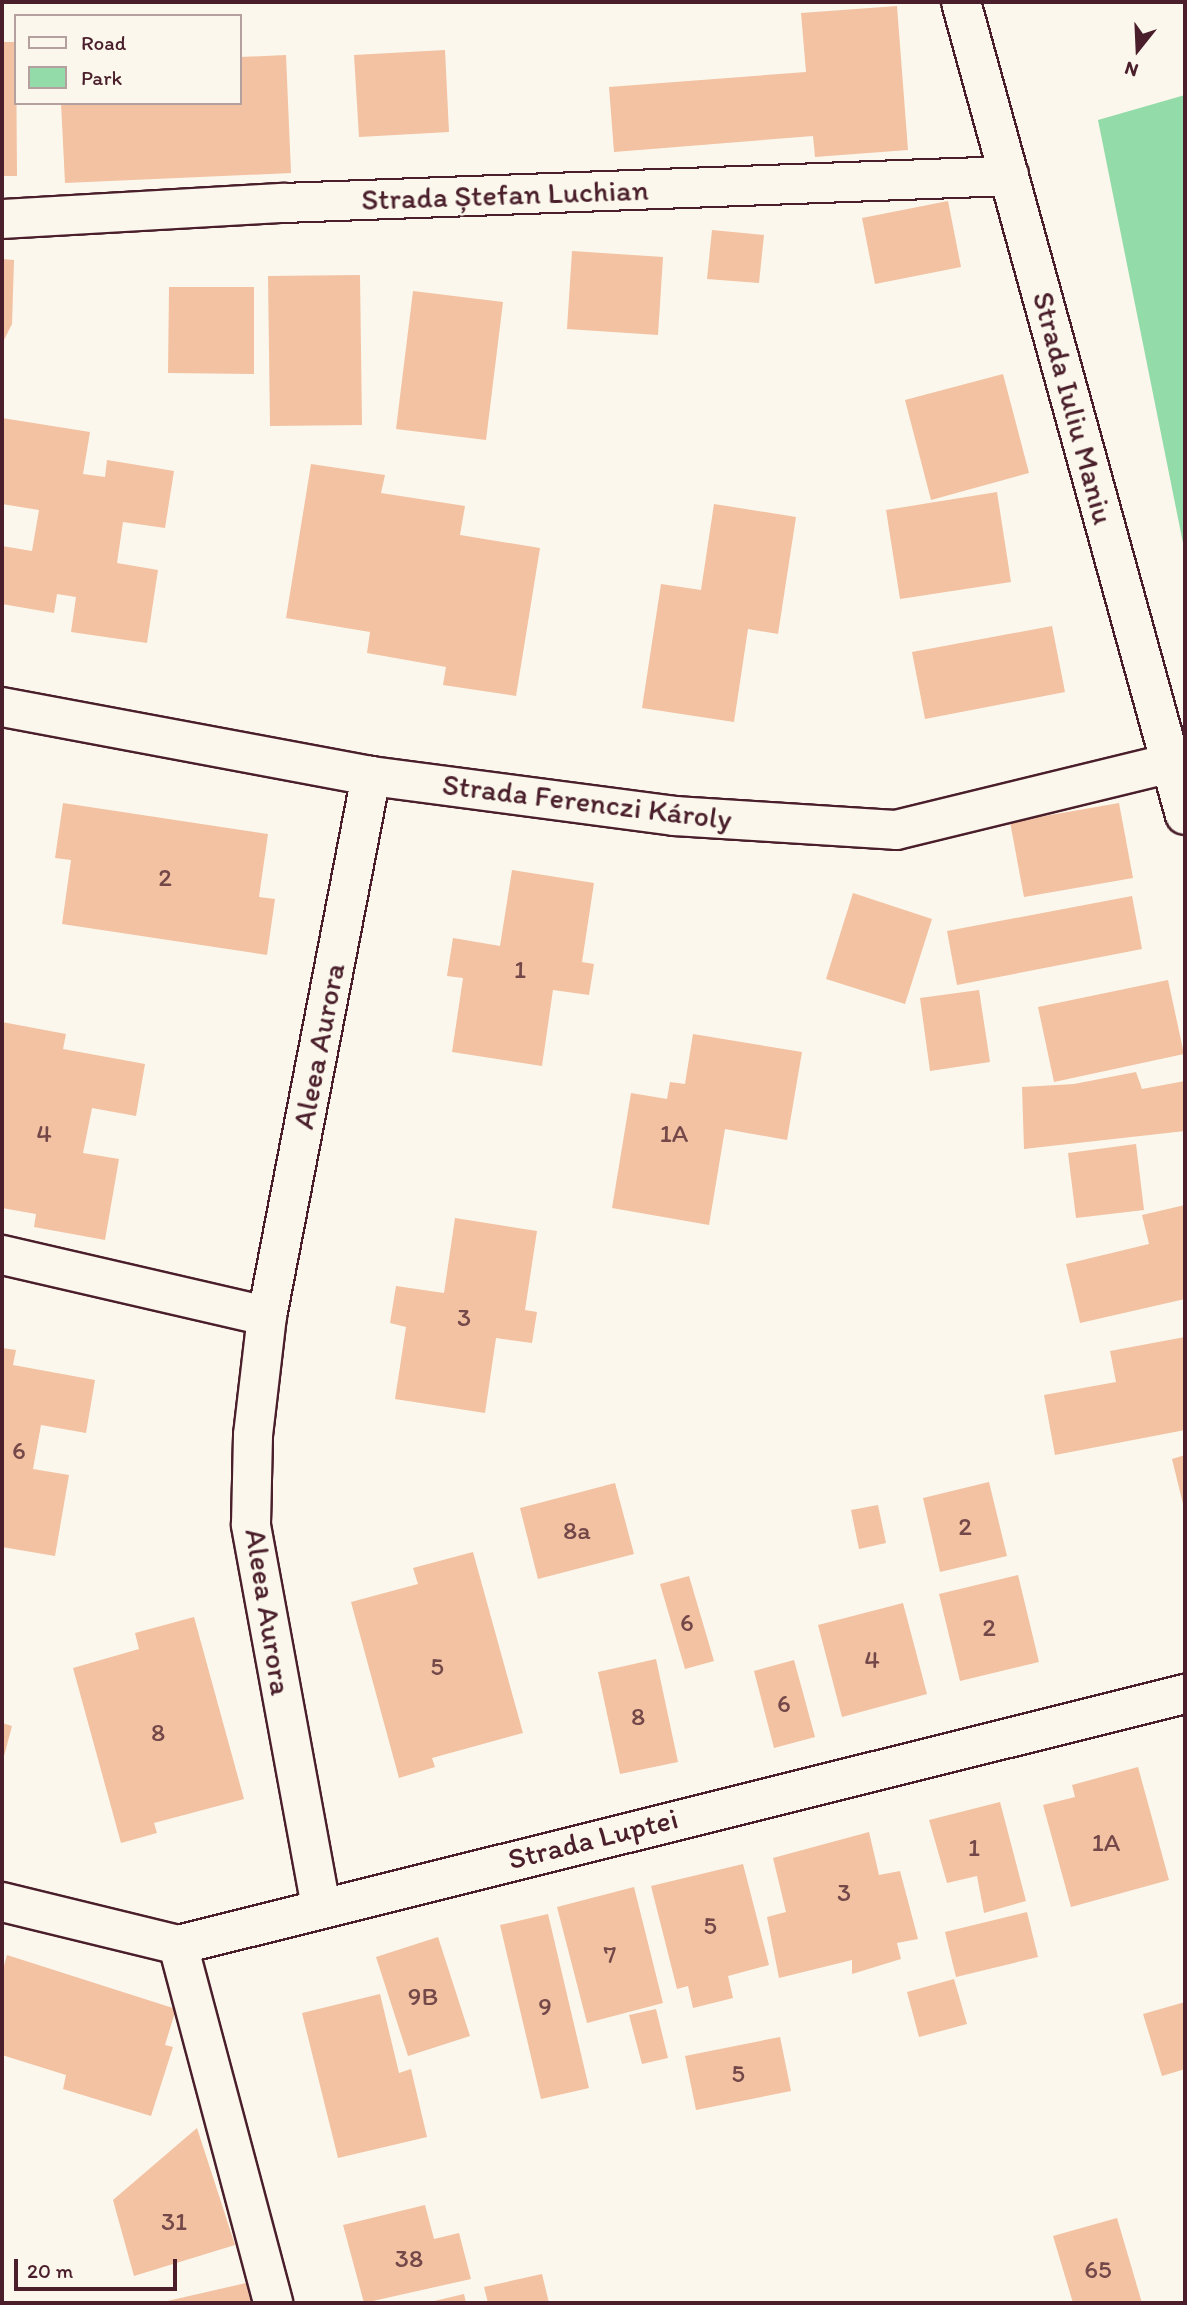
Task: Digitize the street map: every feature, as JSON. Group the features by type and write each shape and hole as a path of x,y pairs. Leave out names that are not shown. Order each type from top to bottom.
{"street":[{"name":"Strada Iuliu Maniu","path":"961,2 1178,764 1185,815"},
{"name":"Strada Ștefan Luchian","path":"2,219 1009,176"},
{"name":"Strada Ferenczi Károly","path":"2,706 371,776 674,816 896,830 1178,764"},
{"name":"Aleea Aurora","path":"321,1907 251,1524 253,1435 267,1315 371,776"},
{"path":"2,1255 267,1315"},
{"name":"Strada Luptei","path":"2,1902 178,1945 321,1907 1185,1694"},
{"path":"178,1945 273,2303"}],"green space":[{"path":"1185,95 1185,553 1098,120"}],"building":[{"path":"897,6 908,150 815,157 813,136 614,152 609,87 806,72 801,13"},
{"path":"2,42 14,42 17,176 2,176"},
{"path":"445,50 449,132 359,137 354,55"},
{"path":"286,55 291,173 65,183 61,105 242,105 242,57"},
{"path":"948,201 961,267 875,284 862,218"},
{"path":"712,230 764,235 759,283 707,279"},
{"path":"572,251 663,257 658,335 567,329"},
{"path":"2,259 14,260 12,324 2,344"},
{"path":"360,275 362,425 270,426 268,276"},
{"path":"169,287 254,287 254,374 168,373"},
{"path":"413,291 503,302 486,440 396,429"},
{"path":"1003,374 1029,473 931,500 905,400"},
{"path":"2,418 90,432 83,474 105,477 107,460 174,471 165,528 123,522 117,563 158,570 147,643 71,632 76,597 57,594 54,613 2,604 2,546 32,551 39,510 2,504"},
{"path":"311,464 385,475 381,493 465,506 460,535 540,548 516,696 443,685 446,667 367,653 370,632 286,618"},
{"path":"997,492 1011,582 900,599 886,510"},
{"path":"714,504 796,517 778,634 748,629 734,722 642,708 661,584 701,590"},
{"path":"1052,626 1065,692 925,719 912,652"},
{"path":"63,803 268,834 259,897 275,899 267,955 62,924 71,860 55,858"},
{"path":"1119,803 1133,878 1024,897 1010,822"},
{"path":"512,870 594,883 582,962 594,964 589,995 553,990 542,1066 452,1052 463,978 447,976 453,938 500,946"},
{"path":"853,893 932,919 905,1004 826,979"},
{"path":"1132,896 1142,949 957,985 947,931"},
{"path":"1168,980 1184,1054 1054,1082 1038,1007"},
{"path":"979,990 990,1062 930,1071 920,998"},
{"path":"2,1022 66,1034 63,1049 145,1064 136,1116 92,1108 83,1153 119,1159 105,1240 34,1227 36,1214 2,1208"},
{"path":"693,1034 802,1052 787,1140 725,1129 709,1225 612,1208 631,1093 667,1099 670,1082 685,1084"},
{"path":"1136,1072 1142,1089 1185,1081 1185,1131 1024,1149 1022,1087 1074,1084"},
{"path":"1136,1144 1144,1210 1076,1218 1068,1153"},
{"path":"1185,1205 1185,1299 1080,1323 1066,1264 1149,1244 1142,1215"},
{"path":"455,1218 537,1231 525,1310 537,1312 532,1343 496,1338 485,1413 395,1399 406,1327 390,1323 396,1286 444,1293"},
{"path":"1185,1337 1185,1430 1055,1455 1044,1395 1116,1382 1110,1351"},
{"path":"2,1348 16,1350 13,1365 95,1380 86,1433 41,1425 33,1469 69,1475 55,1556 2,1547"},
{"path":"1185,1455 1185,1508 1184,1508 1172,1459"},
{"path":"989,1482 1007,1556 940,1572 923,1498"},
{"path":"615,1483 634,1554 538,1579 520,1508"},
{"path":"878,1505 886,1543 859,1549 851,1510"},
{"path":"473,1552 523,1733 432,1758 435,1767 399,1778 351,1602 418,1584 413,1568"},
{"path":"1018,1575 1039,1662 960,1681 939,1594"},
{"path":"689,1576 714,1661 685,1669 660,1584"},
{"path":"903,1603 927,1694 842,1717 818,1625"},
{"path":"194,1617 244,1799 154,1823 157,1833 121,1843 73,1668 139,1649 135,1633"},
{"path":"656,1659 678,1762 620,1774 598,1672"},
{"path":"794,1660 815,1737 774,1748 754,1671"},
{"path":"2,1723 12,1726 3,1760 2,1760"},
{"path":"1138,1767 1169,1880 1071,1907 1043,1805 1075,1797 1072,1785"},
{"path":"1000,1802 1026,1901 984,1913 977,1876 947,1883 929,1820"},
{"path":"869,1832 879,1875 900,1871 918,1939 897,1943 901,1959 852,1974 852,1960 779,1978 767,1917 786,1912 773,1858"},
{"path":"743,1864 769,1965 728,1976 733,1998 693,2008 688,1986 677,1989 651,1886"},
{"path":"634,1887 663,2003 587,2023 557,1907"},
{"path":"1027,1912 1038,1957 956,1977 945,1932"},
{"path":"548,1914 589,2088 541,2099 500,1925"},
{"path":"438,1937 470,2036 408,2056 376,1957"},
{"path":"7,1955 176,2009 165,2045 173,2047 151,2116 63,2089 66,2075 2,2055 2,1973"},
{"path":"954,1979 967,2024 919,2037 907,1992"},
{"path":"380,1994 399,2073 411,2069 427,2137 338,2158 302,2013"},
{"path":"1185,2002 1185,2069 1162,2076 1143,2014"},
{"path":"656,2009 668,2058 642,2064 629,2015"},
{"path":"780,2037 791,2091 696,2110 685,2056"},
{"path":"197,2128 235,2245 134,2276 113,2200"},
{"path":"425,2205 434,2239 459,2233 471,2279 364,2303 343,2225"},
{"path":"1117,2218 1142,2303 1073,2303 1053,2236"},
{"path":"542,2274 549,2303 488,2303 484,2287"},
{"path":"246,2283 251,2303 163,2302"},
{"path":"464,2294 466,2303 430,2303 430,2302"}]}
